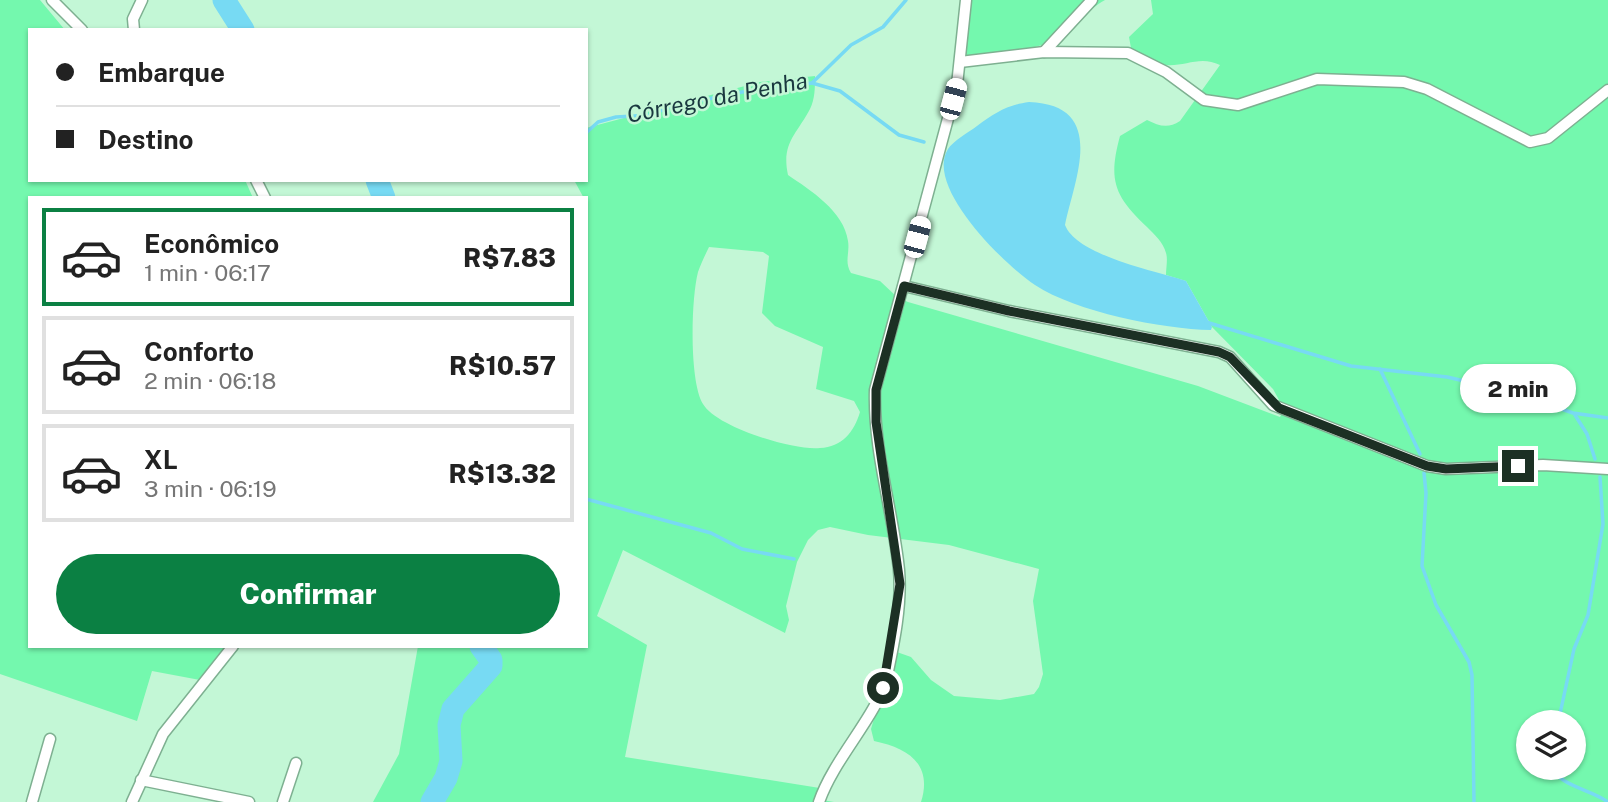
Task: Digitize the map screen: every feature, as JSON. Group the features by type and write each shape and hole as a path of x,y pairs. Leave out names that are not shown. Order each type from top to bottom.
{"street":[{"path":"52,0 80,28"},
{"path":"134,28 133,19 142,0"},
{"path":"819,802 841,755 877,700 887,676 900,584 876,422 876,390 960,62 966,0"},
{"path":"1044,52 1092,0"},
{"path":"960,62 1044,52 1128,53 1166,72 1204,100 1238,105 1317,79 1404,82 1427,89 1530,142 1548,138 1608,90"},
{"path":"904,286 1009,311 1219,352 1230,357 1279,408 1427,466 1446,469 1543,465 1608,469"},
{"path":"132,802 163,734 231,648"},
{"path":"33,802 50,739"},
{"path":"283,802 296,763"},
{"path":"141,780 249,802"}],"green space":[{"path":"0,0 40,0 63,28 28,28 28,182 246,182 252,196 28,196 28,648 230,648 200,680 152,671 137,721 0,674"},
{"path":"960,0 1105,0 1053,41 1019,50 960,57"},
{"path":"1151,0 1608,0 1608,802 921,802 923,777 915,760 897,748 874,741 871,729 894,651 911,657 931,680 954,696 1000,700 1034,694 1043,674 1033,601 1039,569 949,545 868,535 830,527 818,530 808,540 797,562 786,606 789,620 785,633 623,550 597,616 647,645 625,757 826,789 822,800 834,802 373,802 399,754 418,648 588,648 588,196 583,196 575,182 588,182 588,127 760,82 815,76 812,105 788,147 788,175 825,202 840,220 848,241 848,265 851,273 880,281 897,297 908,302 1198,386 1280,417 1284,409 1273,389 1212,327 1186,281 1166,275 1167,255 1163,245 1127,206 1115,176 1116,151 1120,136 1147,120 1164,126 1180,121 1220,65 1206,61 1160,64 1131,48 1129,37 1153,14","holes":["709,247 763,252 769,256 762,313 775,326 823,347 816,389 854,401 860,412 851,432 835,445 808,448 757,436 711,413 698,393 693,359 693,320 698,272"]}],"water":[{"path":"1029,102 1054,106 1070,116 1078,130 1079,167 1065,225 1072,236 1101,254 1186,281 1212,327 1211,330 1120,317 1052,295 1006,261 972,224 957,204 947,184 944,165 948,149 996,113"}],"waterway":[{"path":"224,0 242,28"},
{"name":"Córrego da Penha","path":"588,131 598,122 616,117 652,115 669,107 742,92 812,83 851,45 883,27 906,0"},
{"path":"812,83 840,91 899,135 924,142"},
{"path":"378,182 383,196"},
{"path":"1206,322 1351,366 1447,377 1516,393 1573,413 1608,418"},
{"path":"1380,369 1420,454"},
{"path":"1575,415 1587,434 1595,459"},
{"path":"1424,473 1426,493 1422,566 1436,605 1469,662 1472,675 1474,802"},
{"path":"1561,710 1574,649 1588,615 1603,524 1600,477"},
{"path":"588,500 711,533 742,549 794,559"},
{"path":"432,802 446,778 451,761 449,725 453,709 491,666 491,660 482,648"},
{"path":"1562,780 1608,802"}],"route":[{"path":"883,688 900,584 875,408 883,359 904,286 1009,311 1185,343 1219,352 1230,357 1273,405 1427,466 1446,469 1518,466"}]}
